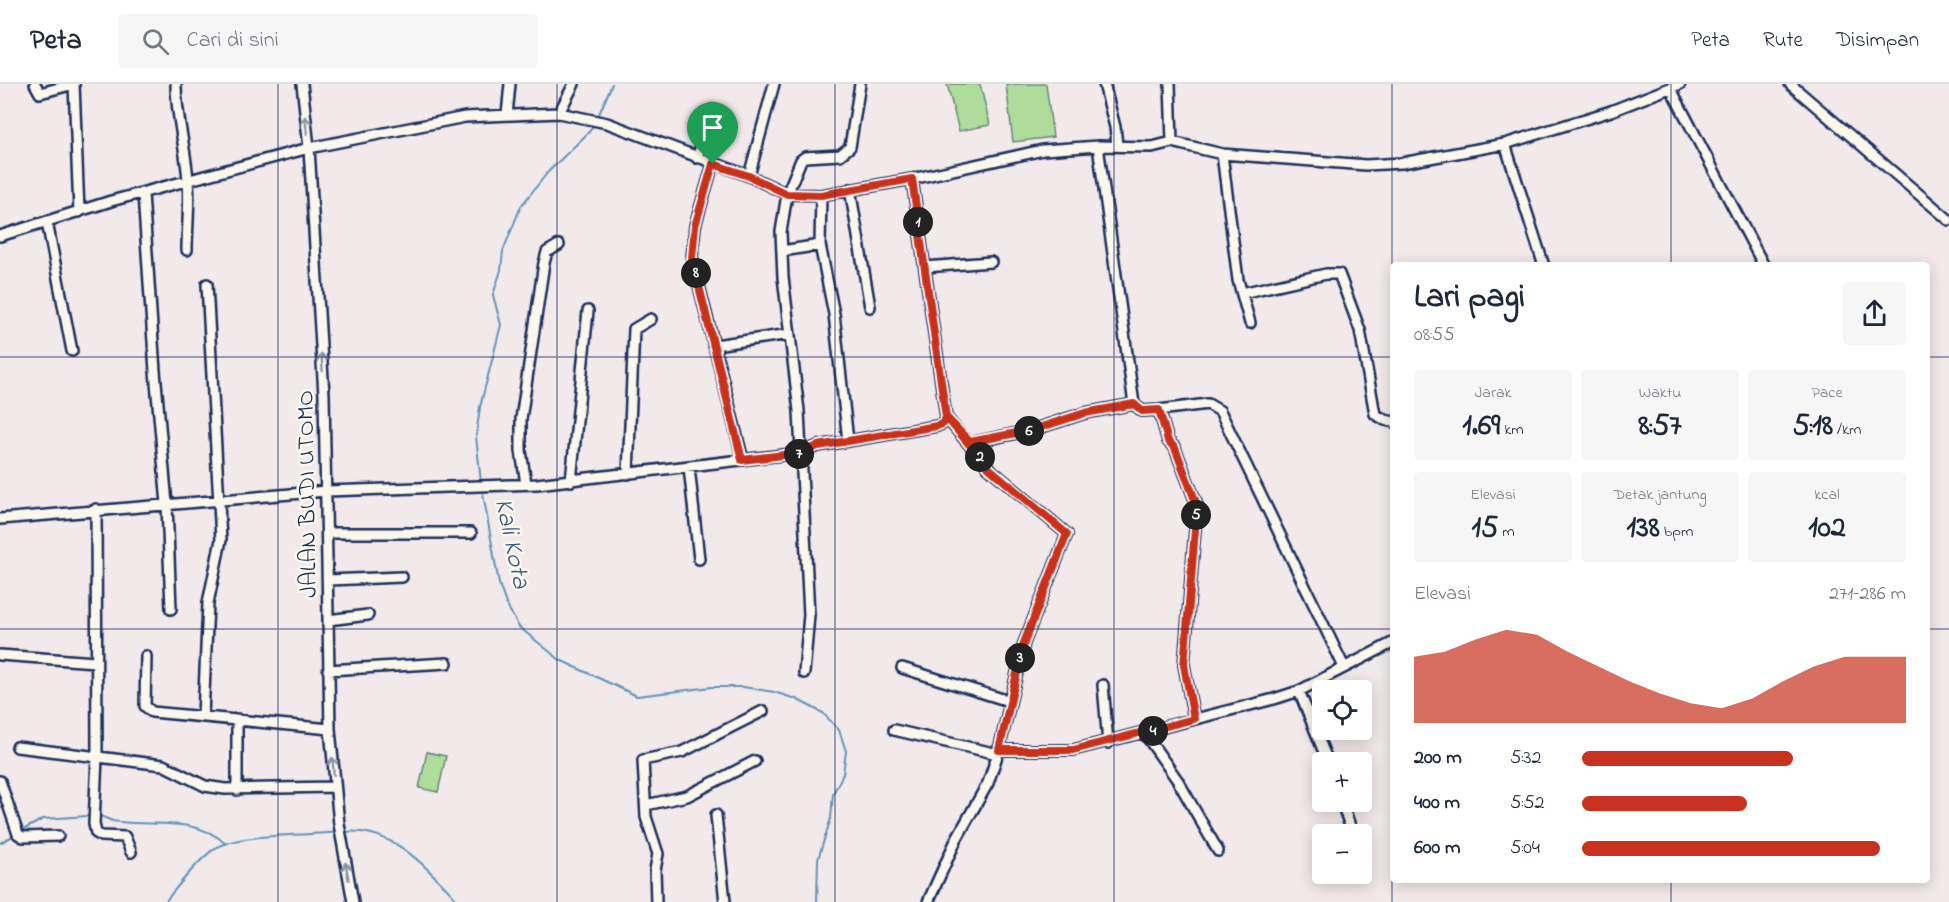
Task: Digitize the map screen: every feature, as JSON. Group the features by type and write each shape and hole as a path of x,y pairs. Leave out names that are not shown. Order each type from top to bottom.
{"street":[{"path":"35,84 40,93 74,84 79,212"},
{"path":"176,84 177,112 183,135 189,182 187,250"},
{"name":"JALAN BUDI UTOMO","path":"302,84 309,148 324,395 330,729 339,824 353,902"},
{"path":"507,115 510,84"},
{"path":"559,113 574,84"},
{"path":"749,176 774,84"},
{"path":"804,673 809,615 800,453 782,252 787,194 805,157 840,155 850,147 860,84"},
{"path":"1104,84 1117,145"},
{"path":"1170,84 1172,142"},
{"path":"1790,84 1949,220"},
{"path":"0,236 309,148 439,121 559,113 607,123 749,176 787,194 821,195 912,179 1042,150 1117,145 1152,147 1172,142 1222,154 1382,165 1505,144 1611,111 1675,86 1762,262"},
{"path":"697,158 713,110"},
{"path":"1505,144 1543,262"},
{"path":"1098,146 1134,404 1142,411 1208,404 1220,411 1249,476 1344,667"},
{"path":"1222,154 1242,293 1250,323"},
{"path":"713,164 695,226 692,258 742,460"},
{"path":"0,519 326,491 493,487 572,480 800,453 818,446 937,426 944,423 946,417 912,179"},
{"path":"850,189 870,307"},
{"path":"143,194 155,371 168,504 171,609"},
{"path":"821,195 820,245 834,314 848,441"},
{"path":"46,222 72,351"},
{"path":"526,484 521,450 521,419 544,263 547,252 560,244"},
{"path":"782,252 820,245"},
{"path":"925,267 991,262"},
{"path":"1242,293 1326,274 1339,274 1360,330 1375,414 1390,421"},
{"path":"203,716 208,603 221,540 207,284"},
{"path":"572,480 588,311"},
{"path":"628,474 634,329 651,319"},
{"path":"715,345 790,334"},
{"path":"970,442 1032,430 1085,413 1134,404"},
{"path":"1159,410 1168,441 1175,448 1197,505 1184,665 1194,719"},
{"path":"928,902 957,838 988,783 998,752 1024,643 1067,534 989,468 970,442 946,417"},
{"path":"689,467 699,559"},
{"path":"96,509 95,831 101,836 125,837 131,852"},
{"path":"328,533 471,533"},
{"path":"328,580 402,577"},
{"path":"328,620 368,615"},
{"path":"894,730 998,752 1073,750 1144,734 1299,691 1390,644"},
{"path":"0,655 95,662"},
{"path":"146,656 145,706 152,712 330,729"},
{"path":"328,670 447,663"},
{"path":"902,668 1009,701"},
{"path":"1103,685 1108,743"},
{"path":"1299,691 1324,752"},
{"path":"656,902 655,870 658,854 649,828 642,764 646,758 682,752 763,711"},
{"path":"237,719 237,789"},
{"path":"1144,734 1178,781 1218,851"},
{"path":"17,747 162,765 205,786 237,789 335,788"},
{"path":"646,805 687,796 754,761"},
{"path":"0,781 18,834 23,837 58,836"},
{"path":"716,815 725,902"}],"green space":[{"path":"947,84 980,84 990,125 959,131"},
{"path":"1006,84 1046,84 1053,137 1013,142"},
{"path":"427,752 446,756 438,792 419,788"}],"waterway":[{"name":"Kali Kota","path":"597,119 612,84"},
{"name":"Kali Kota","path":"481,483 476,436 480,407 501,325 493,295 501,270 503,251 521,206 548,172 589,132 594,124"},
{"name":"Kali Kota","path":"482,488 499,584 506,604 519,627 560,660 637,696 712,687 743,687 774,692 796,699 823,713 839,730 846,751 843,774 833,794 831,818 818,859 817,902"},
{"path":"23,830 43,819 88,816"},
{"path":"100,816 127,823 172,824 201,829 226,844"},
{"name":"Kali Kota","path":"165,902 198,863 219,846 260,837 338,832"},
{"name":"Kali Kota","path":"343,832 361,832 394,843 422,864 459,902"},
{"path":"0,843 11,837"}],"route":[{"path":"713,164 695,226 692,258 742,460 800,453 818,446 937,426 944,423 946,417 970,442 1032,430 1085,413 1134,404 1142,411 1159,410 1168,441 1175,448 1197,505 1184,665 1194,719 1125,739 1073,750 999,750 1024,643 1067,534 989,468 970,442 946,417 912,179 821,195 800,192 787,194 749,176 713,164"}]}
